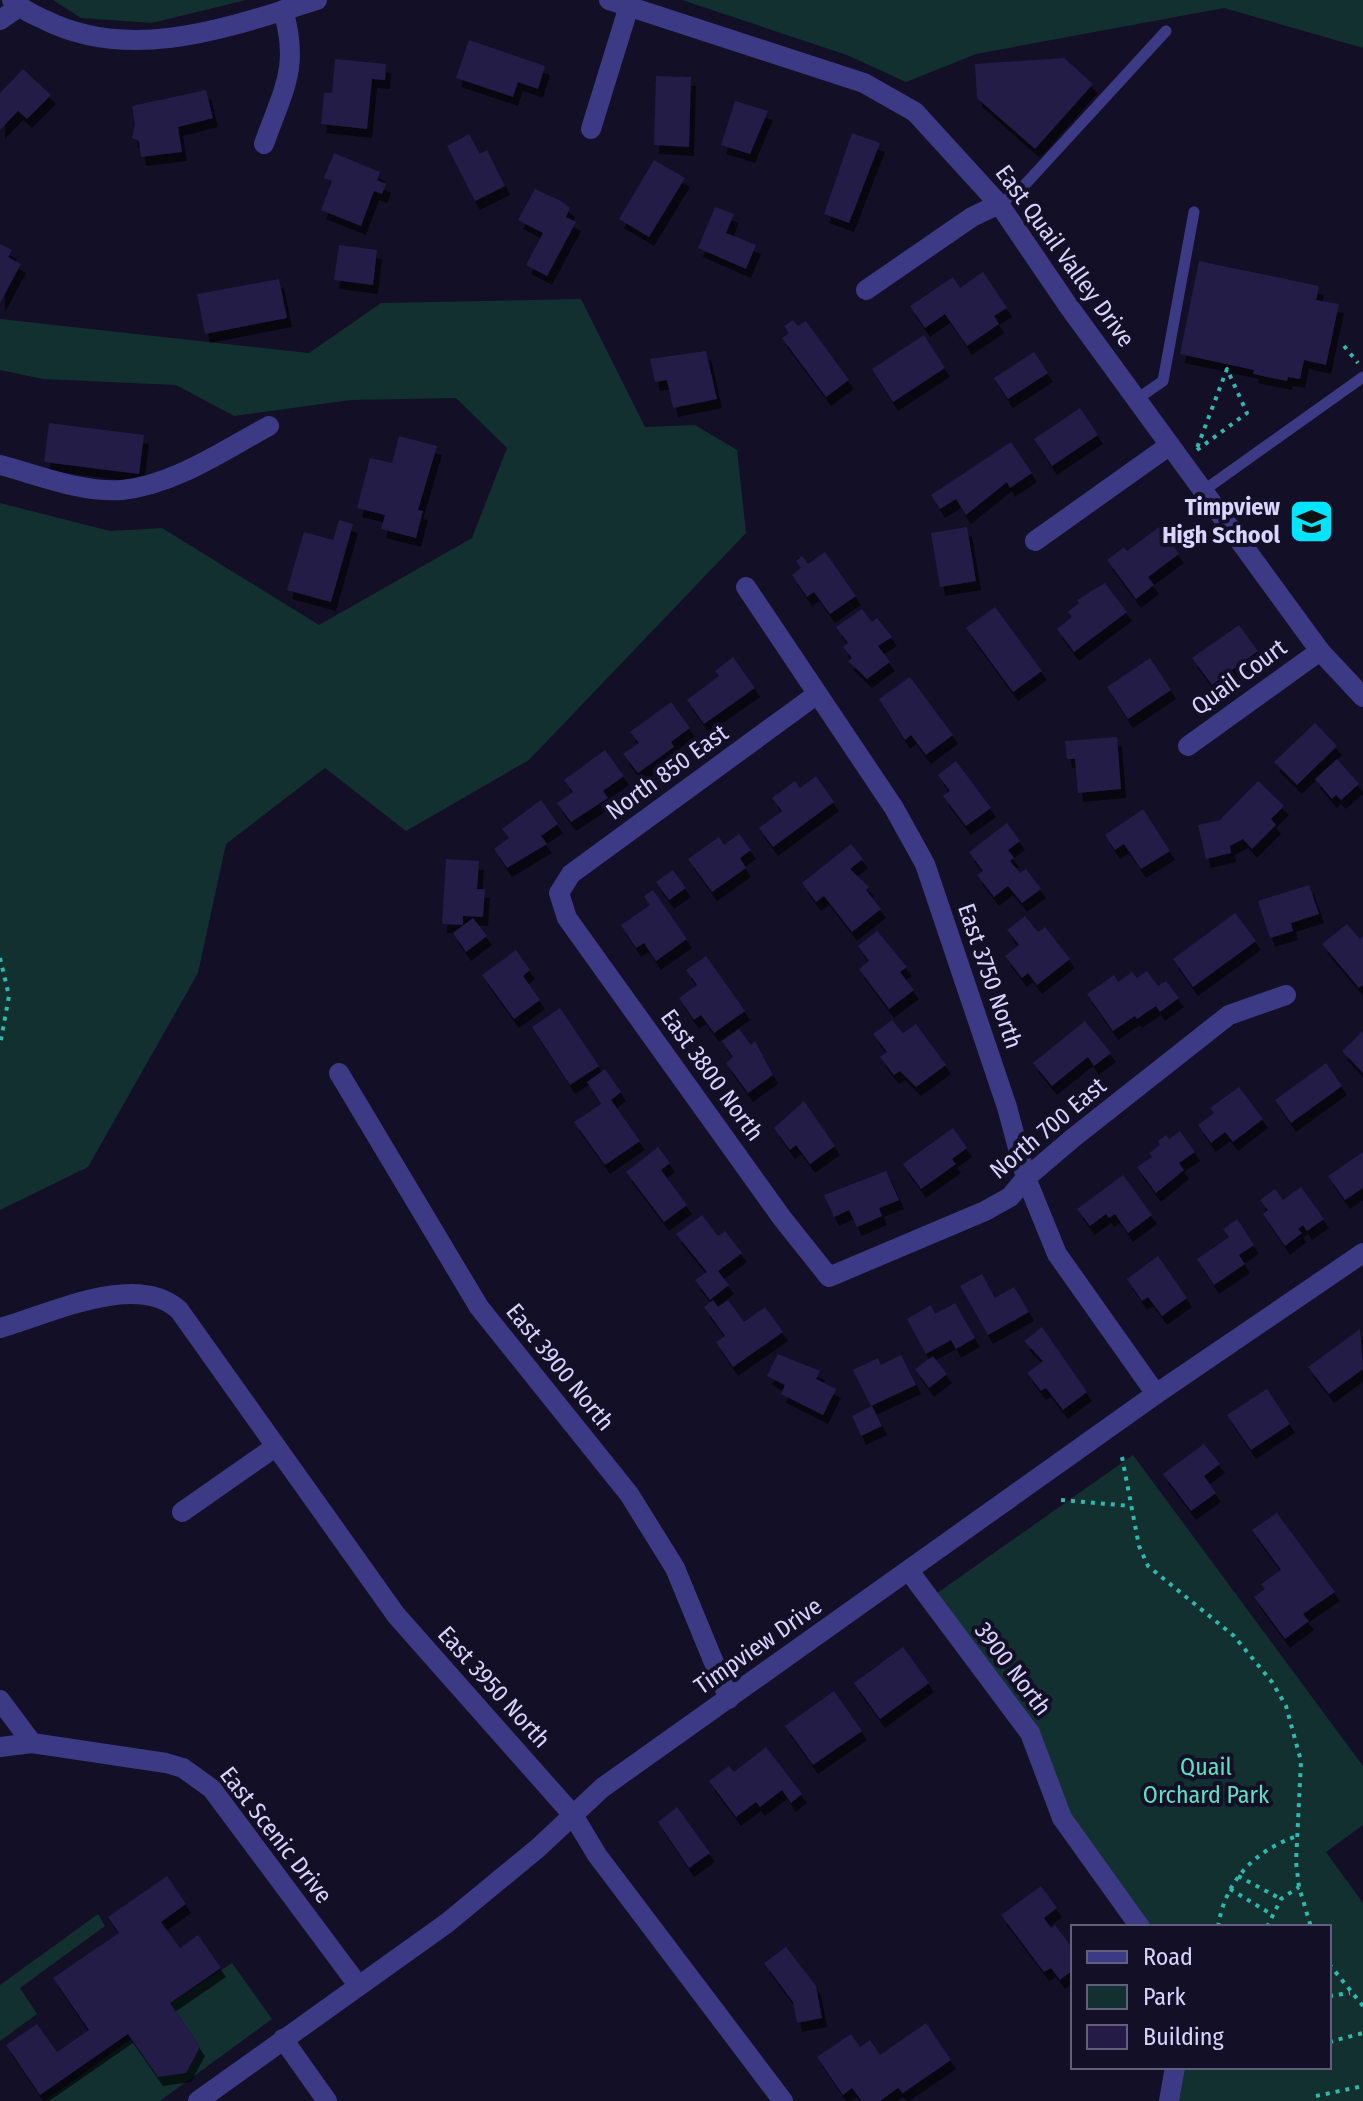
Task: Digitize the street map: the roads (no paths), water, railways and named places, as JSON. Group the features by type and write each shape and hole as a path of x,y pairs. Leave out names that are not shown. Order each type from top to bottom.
{"street":[{"path":"0,20 15,4 87,36 145,42 176,38 317,0"},
{"name":"East Quail Valley Drive","path":"609,0 864,83 915,112 999,204 1137,399 1183,452 1203,491 1320,651 1363,697"},
{"path":"591,129 629,6"},
{"path":"264,144 289,74 293,43 283,10"},
{"path":"866,290 972,217 999,204"},
{"path":"0,465 70,484 119,490 151,485 269,426"},
{"path":"1035,541 1183,452"},
{"name":"East 3750 North","path":"746,587 894,808 925,864 1007,1107 1026,1178 1057,1254 1156,1394"},
{"name":"Quail Court","path":"1188,746 1320,651"},
{"name":"North 850 East","path":"561,898 559,893 571,874 816,695"},
{"name":"East 3800 North","path":"561,898 567,918 782,1218 829,1277"},
{"name":"North 700 East","path":"829,1277 985,1211 1010,1197 1026,1178 1229,1015 1286,995"},
{"name":"East 3900 North","path":"339,1073 479,1307 629,1494 675,1568 729,1699"},
{"name":"Timpview Drive","path":"198,2101 447,1923 602,1788 1156,1394 1363,1253"},
{"name":"East 3950 North","path":"0,1328 130,1292 157,1295 171,1303 396,1615 573,1815 597,1855 783,2101"},
{"path":"182,1512 275,1447"},
{"name":"3900 North","path":"909,1571 1030,1733 1062,1818 1139,1925"},
{"path":"0,1700 32,1743"},
{"name":"East Scenic Drive","path":"0,1747 32,1743 166,1763 199,1777 212,1789 358,1985"},
{"path":"283,2039 327,2101"},
{"path":"1169,2101 1175,2069"}],"lane":[{"path":"999,204 1017,193 1166,31"},
{"path":"1137,399 1163,381 1194,212"},
{"path":"1203,491 1363,377"}],"place":[{"name":"Timpview High School","path":"1311,521"}],"park label":[{"name":"Quail Orchard Park","path":"1206,1781"}]}
